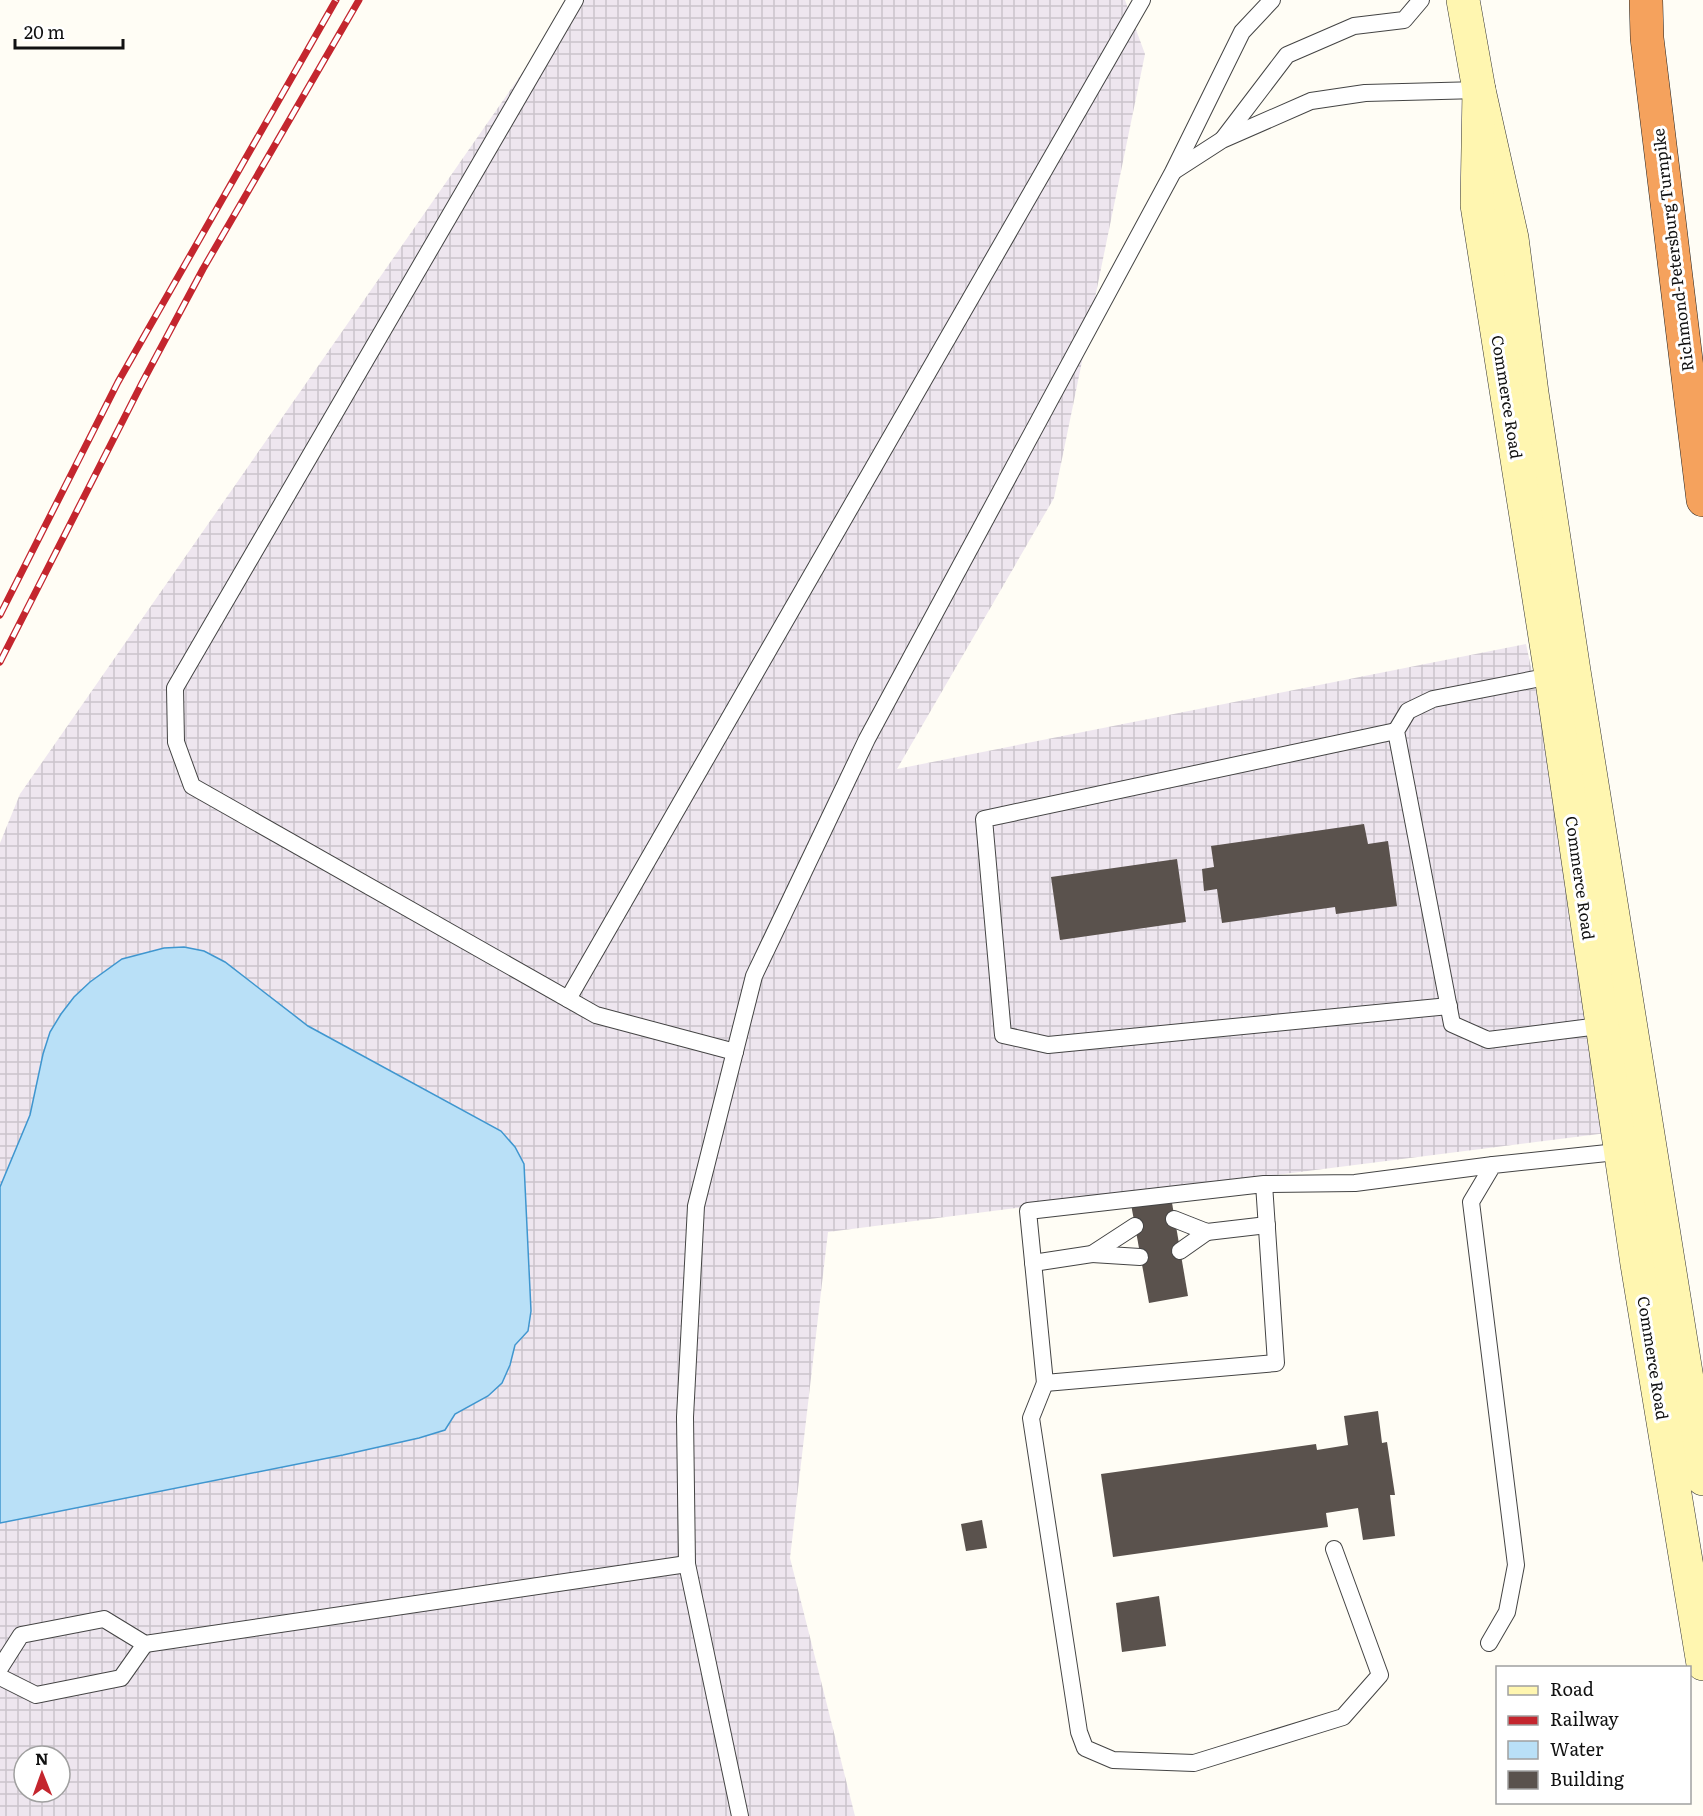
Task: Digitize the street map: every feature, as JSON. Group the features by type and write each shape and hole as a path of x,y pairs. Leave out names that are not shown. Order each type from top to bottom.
{"highway":[{"name":"Richmond-Petersburg Turnpike","path":"1646,0 1647,38 1703,500"}],"main road":[{"name":"Commerce Road","path":"1463,0 1479,90 1512,238 1532,393 1563,673 1636,1151 1685,1565 1703,1664"},
{"name":"Commerce Road","path":"1636,1151 1703,1479"}],"lane":[{"path":"574,0 175,688 176,742 192,786 596,1015 735,1052"},
{"path":"568,999 1142,0"},
{"path":"740,1816 687,1564 685,1417 696,1206 754,976 867,739 1173,172 1242,32 1272,0"},
{"path":"1222,140 1287,55 1354,26 1404,20 1421,0"},
{"path":"1173,172 1222,140 1311,101 1365,93 1479,90"},
{"path":"1563,673 1432,699 1408,711 1396,731 1452,1024 1488,1040 1616,1024"},
{"path":"1396,731 984,819 1003,1035 1048,1045 1449,1006"},
{"path":"1334,1549 1380,1675 1343,1717 1194,1763 1113,1760 1085,1748 1078,1732 1031,1418 1045,1383 1028,1211 1264,1184 1355,1183 1493,1165 1636,1151"},
{"path":"1489,1642 1507,1612 1516,1565 1471,1202 1493,1165"},
{"path":"1045,1383 1276,1363 1264,1184"},
{"path":"1174,1219 1207,1232 1267,1225"},
{"path":"1092,1254 1135,1226"},
{"path":"1180,1251 1207,1232"},
{"path":"1033,1263 1092,1254 1140,1257"},
{"path":"0,1668 21,1635 104,1619 145,1644 687,1564"},
{"path":"0,1677 36,1695 121,1678 145,1644"}],"shaded area":[{"path":"573,0 1125,0 1145,54 1054,498 897,769 1526,644 1591,948 1607,1133 828,1232 790,1558 855,1816 0,1816 0,843 20,794"}],"water":[{"path":"184,947 204,951 225,962 308,1026 501,1131 515,1147 524,1164 531,1311 528,1331 515,1345 502,1383 488,1396 455,1414 445,1430 343,1455 0,1523 0,1187 30,1115 50,1032 74,997 90,982 122,959 164,948"}],"building":[{"path":"1364,824 1368,844 1388,841 1397,906 1336,914 1335,907 1222,923 1217,889 1204,891 1202,869 1214,867 1211,846"},
{"path":"1177,859 1186,922 1060,940 1051,877"},
{"path":"1171,1197 1188,1296 1149,1303 1131,1204"},
{"path":"1378,1411 1382,1443 1387,1442 1395,1495 1390,1495 1395,1536 1363,1540 1358,1508 1326,1513 1328,1527 1113,1557 1101,1474 1316,1444 1317,1450 1348,1445 1344,1416"},
{"path":"982,1520 987,1548 966,1551 961,1524"},
{"path":"1159,1596 1166,1646 1122,1652 1116,1603"}],"railway":[{"path":"0,615 118,382 336,0"},
{"path":"0,662 142,383 203,269 359,0"}]}
